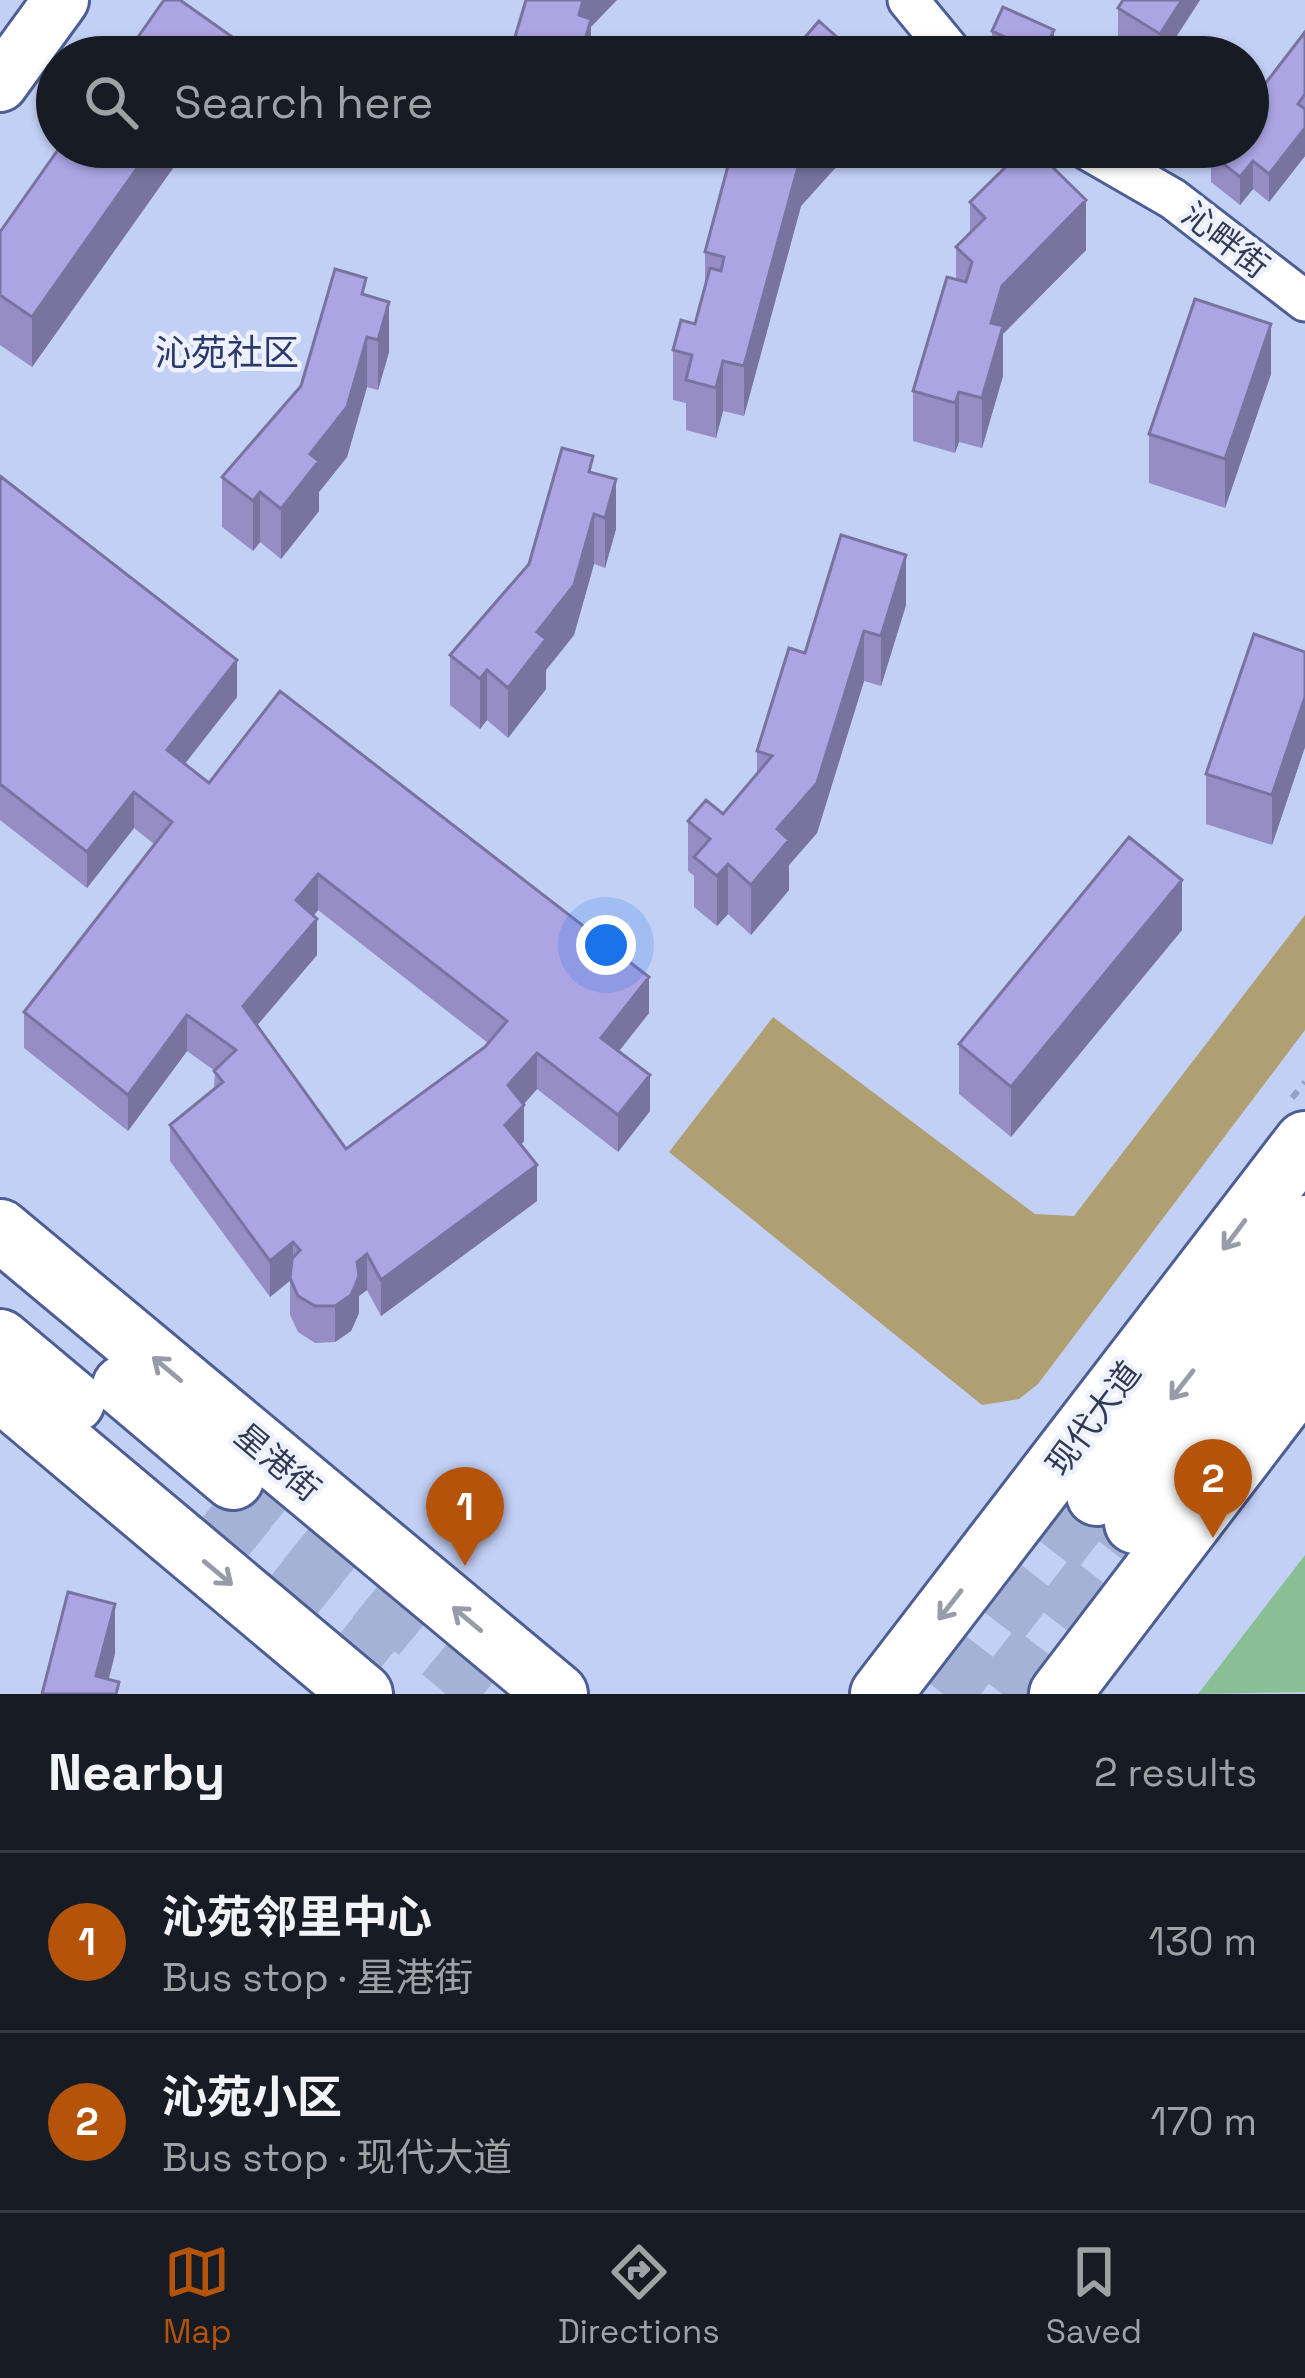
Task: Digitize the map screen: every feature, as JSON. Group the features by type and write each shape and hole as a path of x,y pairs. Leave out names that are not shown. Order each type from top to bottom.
{"main road":[{"path":"0,84 61,0"},
{"name":"现代大道","path":"881,1694 1305,1142"},
{"name":"现代大道","path":"1305,1226 1116,1509 1305,1303"},
{"name":"星港街","path":"0,1229 557,1694"},
{"name":"星港街","path":"0,1280 219,1496 0,1340"},
{"path":"1060,1694 1305,1373"},
{"path":"0,1390 362,1694"}],"street":[{"path":"908,0 938,36"},
{"name":"沁畔街","path":"1119,168 1173,199 1305,301"}],"shaded area":[{"path":"1305,915 1305,1030 1038,1384 1019,1399 982,1405 669,1152 773,1017 1035,1214 1074,1216"},
{"path":"1305,1555 1305,1692 1198,1694"}],"building":[{"path":"164,0 180,0 231,36 139,36"},
{"path":"526,0 583,0 579,15 591,19 586,36 515,36"},
{"path":"1123,0 1182,0 1160,34 1118,8"},
{"path":"1003,7 1054,30 1051,36 1003,36 992,31"},
{"path":"819,21 836,36 806,36"},
{"path":"1305,32 1305,94 1298,104 1305,109 1305,128 1269,174 1262,168 1269,168 1269,79"},
{"path":"45,168 137,168 32,317 0,295 0,232"},
{"path":"727,168 798,168 744,366 723,361 716,388 686,380 692,355 673,350 681,320 695,324 710,268 721,271 724,257 705,252"},
{"path":"1005,168 1053,168 1086,200 1002,286 991,323 1003,326 982,398 959,392 955,403 913,391 947,277 966,282 972,262 956,247 985,218 970,202"},
{"path":"335,269 366,278 362,294 389,302 378,340 367,337 347,407 310,454 319,461 281,509 260,492 253,501 222,477 301,386"},
{"path":"1195,299 1271,324 1225,459 1149,434"},
{"path":"562,448 593,456 589,472 616,479 605,518 594,514 574,585 537,632 546,639 508,688 487,670 480,679 450,655 529,564"},
{"path":"0,476 237,660 167,750 209,783 280,691 649,977 601,1038 650,1075 618,1115 537,1053 508,1085 524,1105 505,1125 537,1165 381,1280 367,1254 357,1262 359,1276 351,1295 335,1306 315,1306 298,1296 290,1278 292,1259 300,1250 293,1242 270,1261 170,1125 223,1082 214,1071 236,1050 187,1015 128,1095 24,1012 172,822 134,792 87,852 0,784","holes":["318,874 507,1021 485,1047 346,1149 243,1006 317,919 296,900"]},
{"path":"841,535 906,555 881,636 864,631 817,783 777,829 789,840 751,885 728,864 717,876 694,857 710,839 688,821 706,800 723,814 772,756 757,751 789,648 805,653"},
{"path":"1254,634 1305,652 1305,697 1272,795 1206,774"},
{"path":"1129,837 1182,880 1011,1087 959,1044"},
{"path":"68,1592 115,1604 96,1676 119,1682 116,1694 42,1694"}],"tunnel":[{"path":"233,1479 493,1694"},
{"path":"943,1694 1097,1495"},
{"path":"206,1513 387,1660"},
{"path":"1002,1694 1135,1523"}],"place":[{"name":"沁苑小区","path":"1213,1538"},
{"name":"沁苑邻里中心","path":"465,1566"}],"district":[{"name":"沁苑社区","path":"227,352"}]}
